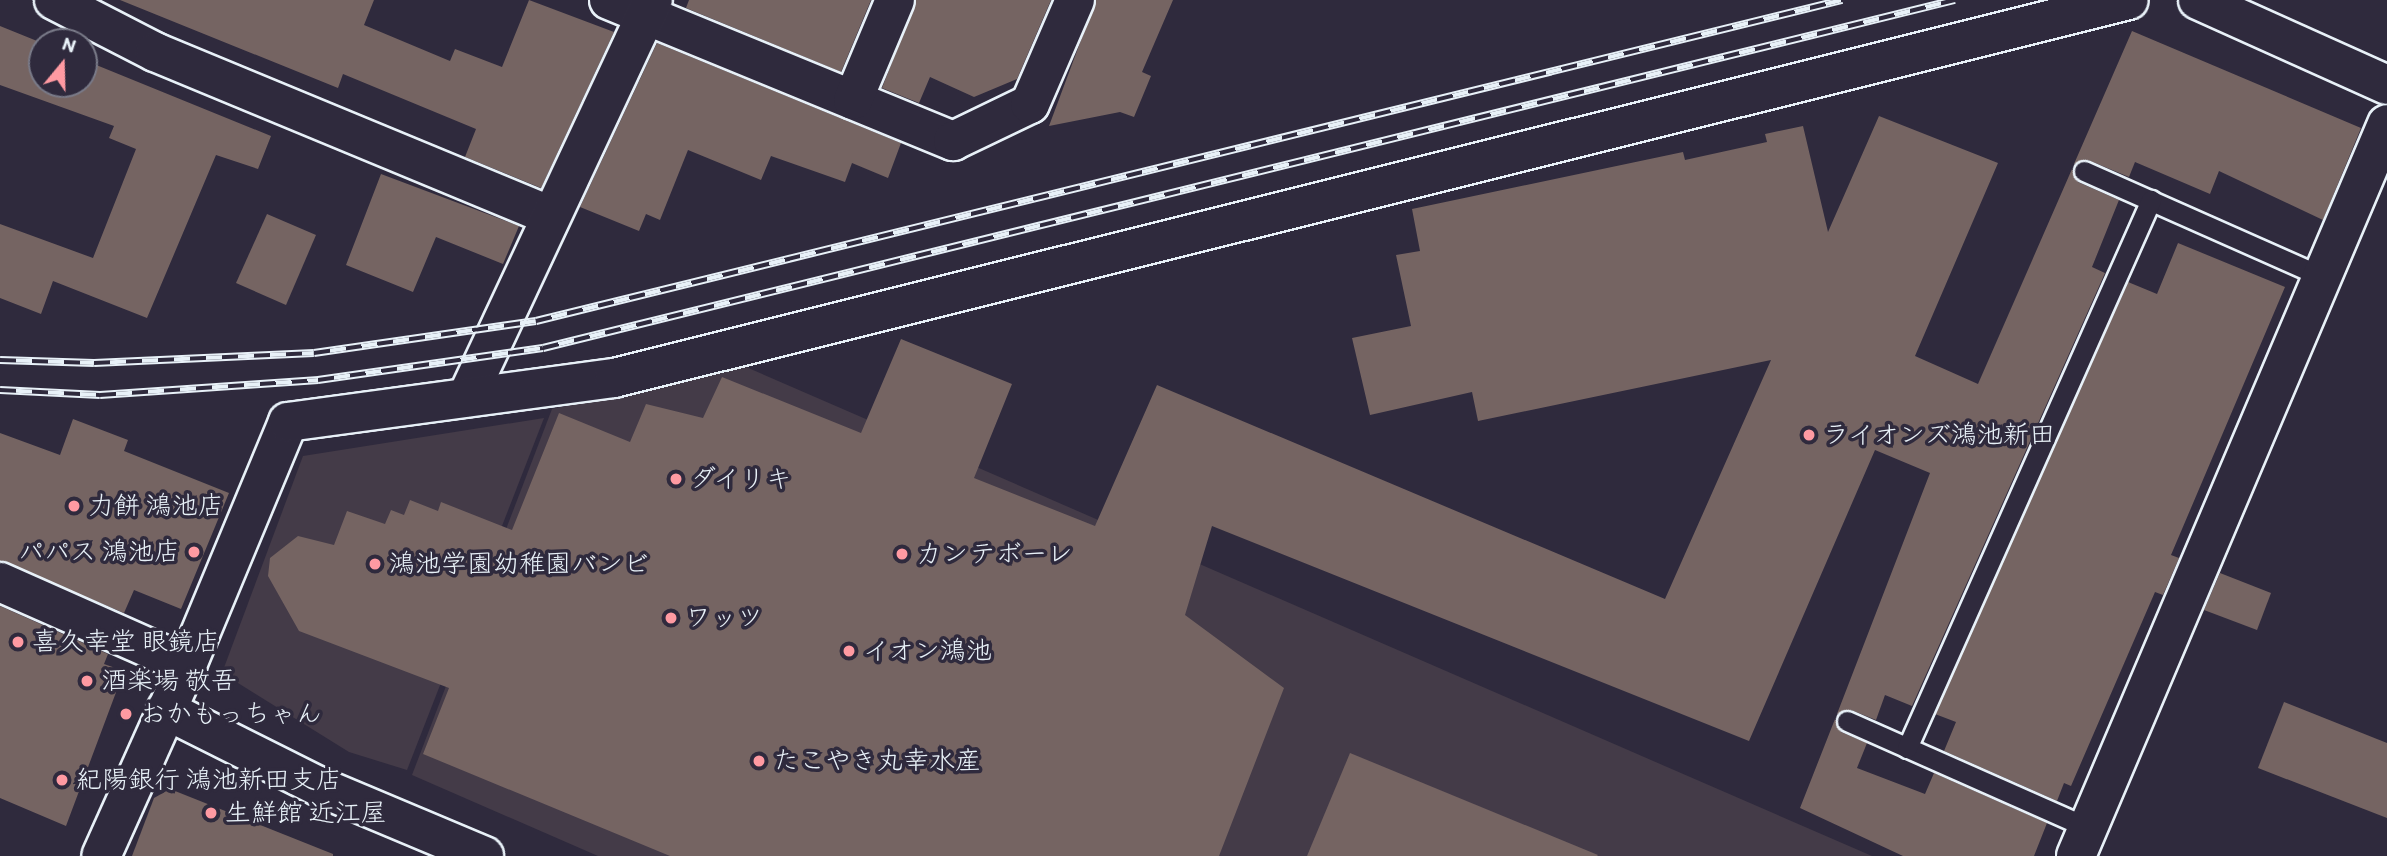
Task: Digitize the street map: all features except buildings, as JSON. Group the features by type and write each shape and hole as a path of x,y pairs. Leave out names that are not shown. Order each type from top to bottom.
{"street":[{"path":"54,0 155,52 548,215"},
{"path":"609,0 649,8 853,100 953,141 1030,104 1075,0"},
{"path":"853,100 895,0"},
{"path":"101,856 187,665 288,422 614,379 2129,0"},
{"path":"2198,0 2387,85"},
{"path":"467,397 548,215 649,8"},
{"path":"2082,842 2387,124"},
{"path":"0,582 187,665"},
{"path":"166,710 320,787 484,856"}],"lane":[{"path":"2084,171 2323,277"},
{"path":"1907,748 2151,200"},
{"path":"1847,721 1907,748 2082,842"}],"shaded area":[{"name":"イオン鴻池","path":"746,367 1872,856 598,856 412,775 552,409"},
{"name":"鴻池学園幼稚園バンビ","path":"544,418 407,770 349,752 222,673 303,456"}],"railway":[{"path":"0,360 94,363 314,353 536,321 1842,0"},
{"path":"0,390 100,395 318,380 543,348 1955,0"}],"place":[{"name":"ライオンズ鴻池新田","path":"1809,435"},
{"name":"ダイリキ","path":"676,479"},
{"name":"力餅 鴻池店","path":"74,506"},
{"name":"パパス 鴻池店","path":"194,552"},
{"name":"カンテボーレ","path":"902,554"},
{"name":"鴻池学園幼稚園バンビ","path":"375,564"},
{"name":"ワッツ","path":"671,618"},
{"name":"喜久幸堂 眼鏡店","path":"18,642"},
{"name":"イオン鴻池","path":"849,651"},
{"name":"酒楽場 敬吾","path":"87,681"},
{"name":"おかもっちゃん","path":"126,714"},
{"name":"たこやき丸幸水産","path":"759,761"},
{"name":"紀陽銀行 鴻池新田支店","path":"62,780"},
{"name":"生鮮館 近江屋","path":"211,813"}]}
